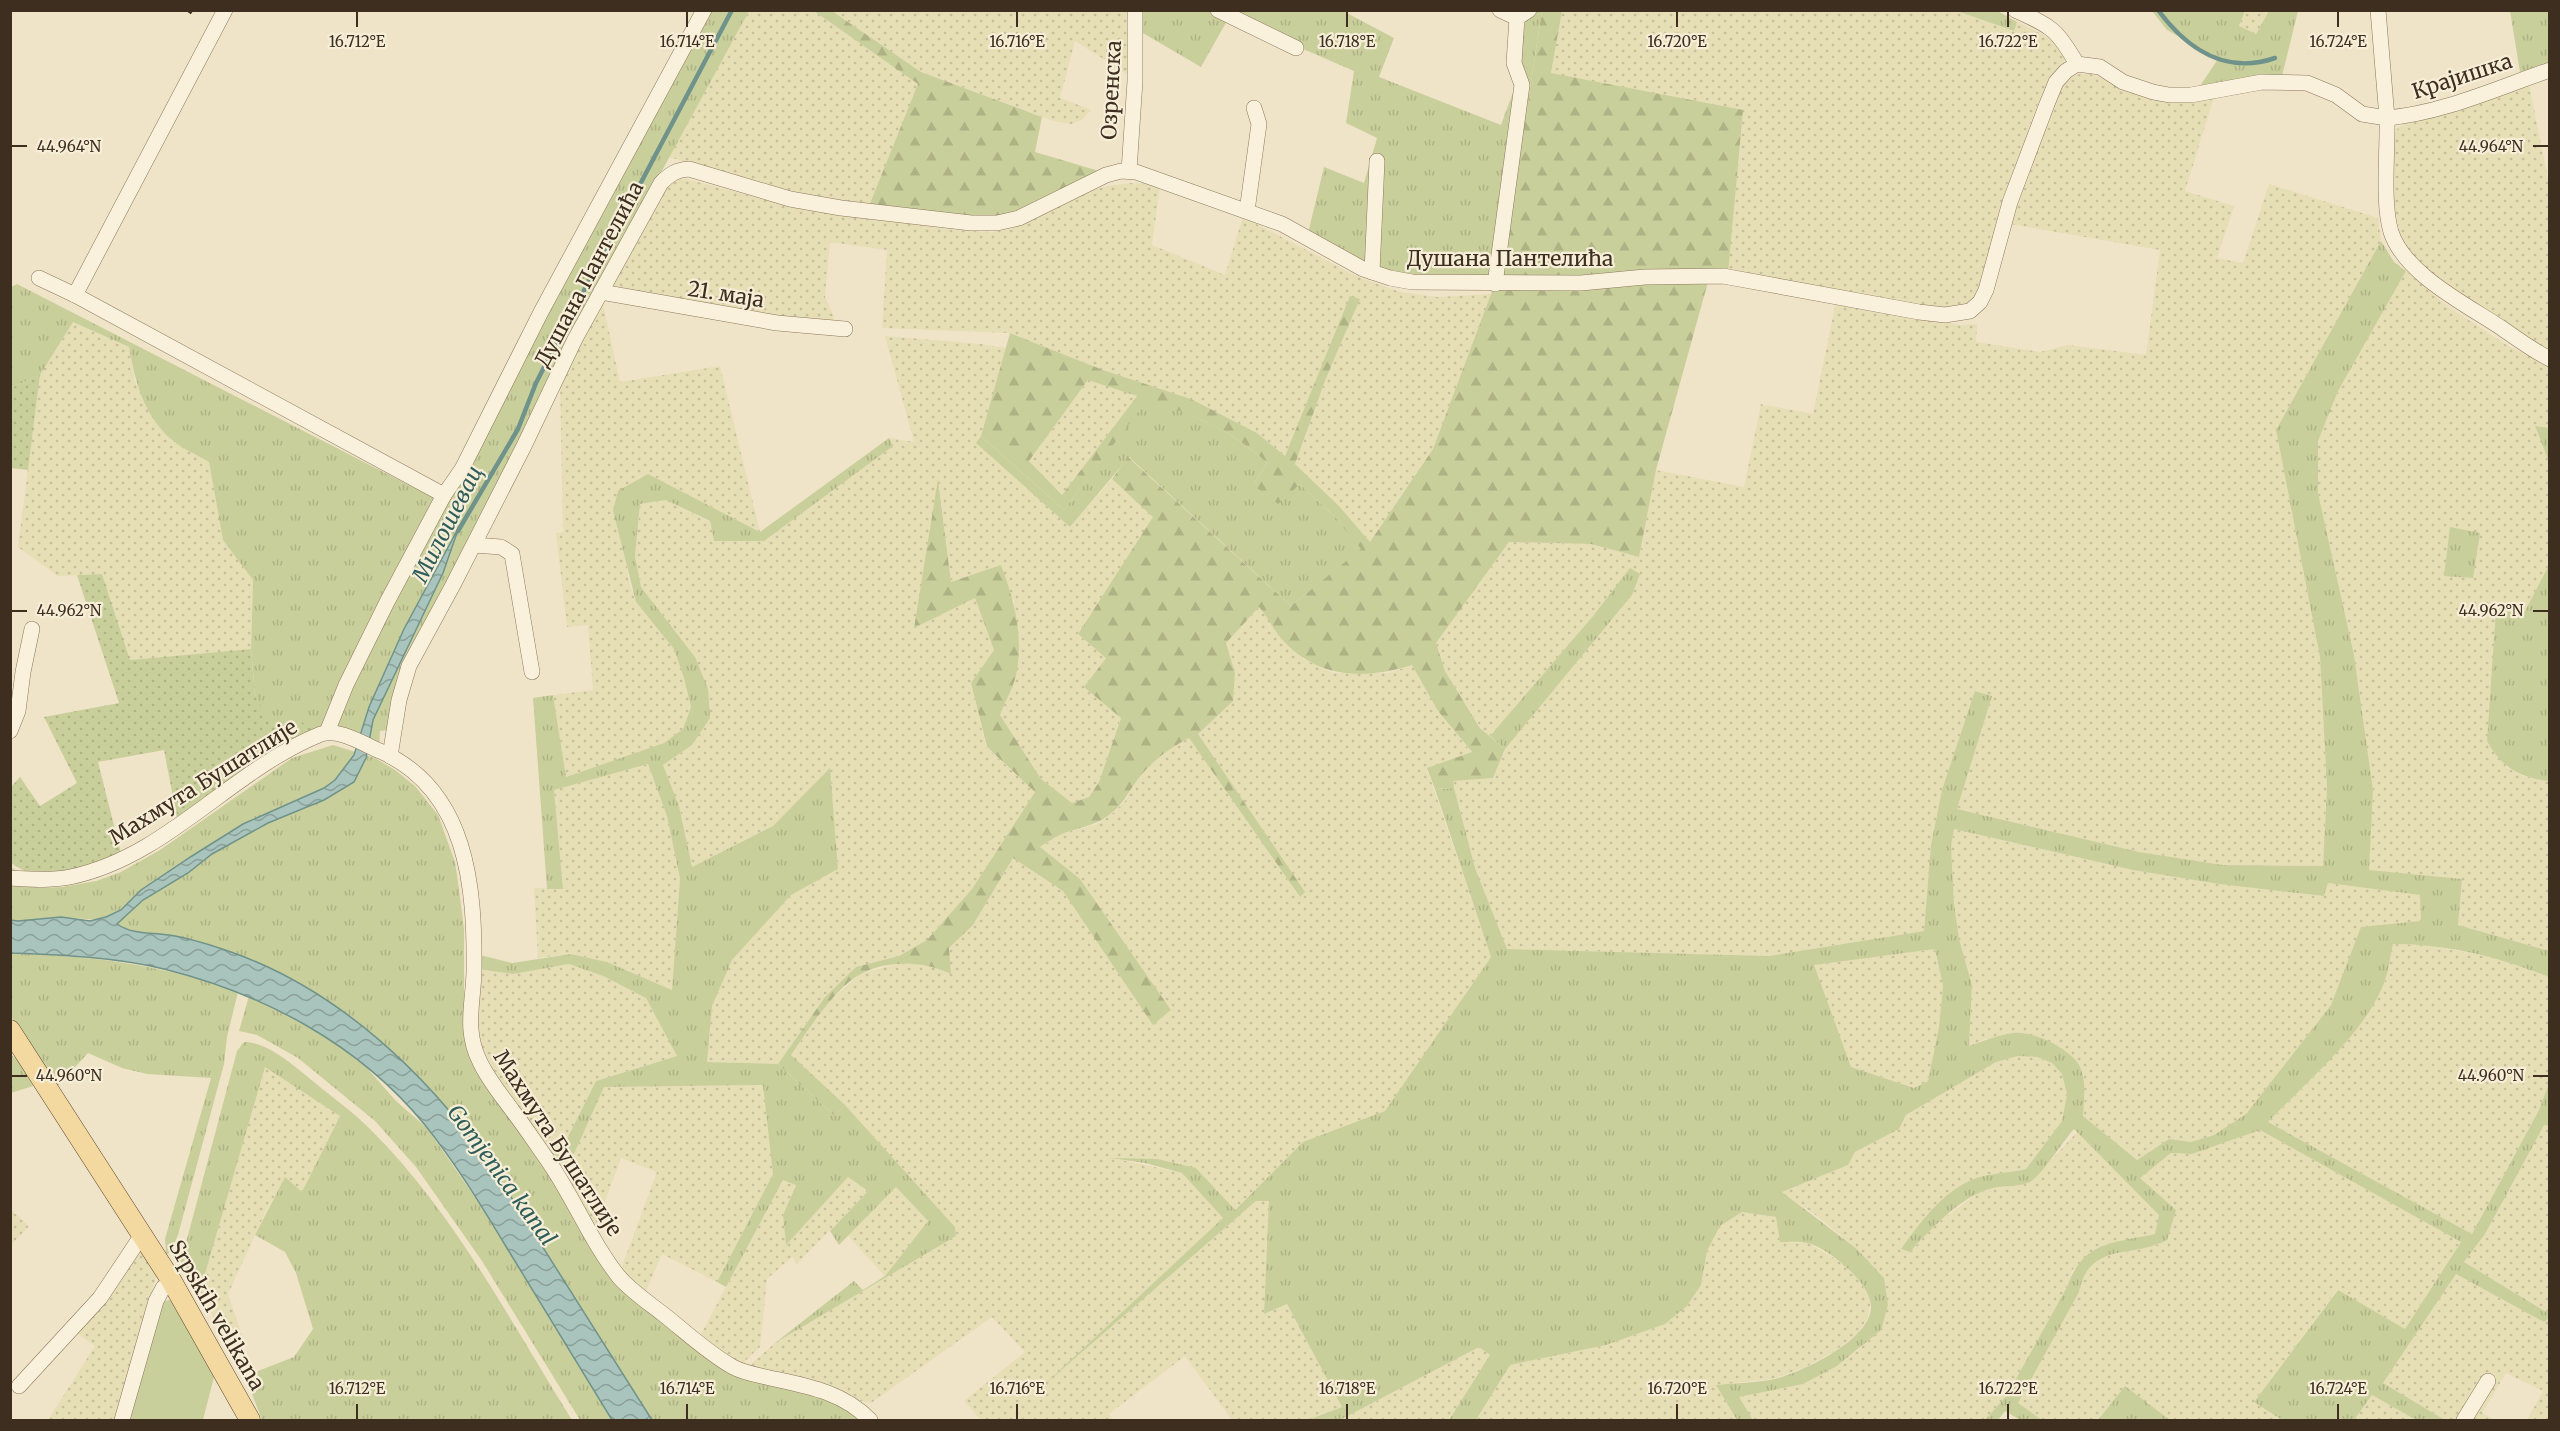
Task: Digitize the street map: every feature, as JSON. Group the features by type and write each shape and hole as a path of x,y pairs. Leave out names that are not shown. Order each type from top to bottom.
{"main road":[{"name":"Srpskih velikana","path":"10,1030 171,1280 202,1331 250,1420"},
{"path":"10,1047 30,1060"}],"street":[{"path":"75,295 225,10"},
{"path":"327,732 346,685 444,495 462,469 541,312 704,10"},
{"name":"Озренска","path":"1129,171 1135,81 1135,10"},
{"path":"1218,10 1296,48"},
{"path":"1495,284 1522,85 1514,63 1523,14 1500,10"},
{"path":"2015,10 2051,27 2062,39 2077,64 2100,67 2123,82 2153,92 2191,95 2262,82 2307,83 2336,95 2362,114 2387,118"},
{"path":"2378,10 2387,118 2388,215 2391,232 2399,247 2440,289 2503,329 2531,350 2550,358"},
{"name":"Душана Пантелића","path":"384,753 409,666 529,437 575,339 661,183 671,173 681,170 698,172 790,199 842,208 971,224 997,223 1019,218 1106,175 1129,171 1147,175 1282,224 1329,252 1372,272 1412,282 1581,283 1687,275 1723,276 1945,315 1970,311 1980,302 1986,290 2010,202 2052,93 2061,76 2077,64"},
{"name":"Крајишка","path":"2387,118 2406,116 2456,103 2550,70"},
{"path":"1247,211 1259,124 1254,108"},
{"path":"1372,272 1377,161"},
{"path":"39,278 75,295 444,495"},
{"name":"21. маја","path":"601,292 777,323 845,330"},
{"path":"474,545 501,547 513,554 532,672"},
{"path":"10,731 18,711 32,629"},
{"name":"Махмута Бушатлије","path":"10,878 68,877 100,869 127,857 152,843 261,767 312,737 327,732 344,735 384,753 414,771 439,800 455,828 468,866 474,975 469,1013 472,1041 480,1062 553,1168 621,1279 714,1355 736,1368 830,1393 848,1402 870,1420"},
{"name":"Srpskih velikana","path":"19,1386 100,1298 142,1235"},
{"path":"122,1420 156,1301 163,1287 171,1280"},
{"path":"2464,1420 2488,1381"}],"shaded area":[{"path":"1562,10 1957,11 2014,31 2017,22 2050,38 2061,47 2065,56 2064,64 2044,89 2031,122 2016,165 1983,286 1969,306 1940,308 1728,273 1551,73"},
{"path":"749,11 814,11 919,84 869,206 800,196 669,157"},
{"path":"832,11 1131,11 1130,76 1075,41 1060,98 1091,110 1082,120 1071,124 1054,121 921,72"},
{"path":"2245,11 2269,11 2256,34 2239,26"},
{"path":"2091,74 2141,94 2214,97 2185,191 2234,206 2217,258 2243,263 2269,184 2378,218 2381,241 2276,430 2320,657 2327,787 2323,866 2223,865 2139,852 1957,809 1992,696 1976,691 1942,790 1931,845 1924,931 1769,956 1507,949 1475,868 1452,781 1493,778 1505,749 1632,595 1630,569 1593,616 1490,736 1481,728 1445,671 1436,643 1509,542 1591,544 1639,557 1656,470 1744,487 1761,404 1813,414 1836,301 1960,325 1977,324 1976,342 2040,352 2068,345 2146,355 2160,250 2010,224 2061,87 2071,77"},
{"path":"2529,84 2549,184 2549,351 2438,278 2415,258 2401,238 2393,200 2394,135 2397,129 2404,124"},
{"path":"673,179 686,179 801,209 956,230 992,232 1011,229 1089,191 1131,183 1151,184 1160,186 1152,245 1225,275 1243,217 1354,275 1400,292 1438,297 1491,294 1433,449 1370,542 1339,506 1295,464 1326,378 1360,299 1285,456 1257,433 1191,399 1103,370 1010,333 882,328 887,250 830,242 825,297 837,324 765,317 631,294 609,284 666,186"},
{"path":"2406,271 2447,306 2510,347 2549,366 2549,428 2535,427 2549,462 2549,565 2524,614 2496,610 2506,767 2523,776 2549,781 2549,951 2458,925 2462,879 2368,871 2373,790 2354,655 2318,493 2318,441 2338,391"},
{"path":"602,300 620,382 720,366 760,532 648,474 625,553 629,582 636,602 674,649 691,707 683,729 664,743 566,777 553,695 593,690 588,625 567,627 556,533 563,532 560,381"},
{"path":"73,322 129,347 135,382 172,441 209,462 223,540 253,580 251,649 130,660 102,574 58,576 18,547 40,375"},
{"path":"885,336 1006,348 981,436 977,442 1070,527 1112,479 1154,516 1078,634 1106,658 1084,687 1121,717 1099,782 1089,797 1072,803 1041,779 1000,715 1017,673 1014,600 951,582 939,483 914,628 975,598 994,650 971,683 986,747 1035,792 972,889 927,940 899,956 856,967 825,997 778,1064 706,1062 712,1006 732,960 791,895 838,869 830,769 773,826 692,867 679,806 663,765 692,745 695,657 641,587 635,556 640,504 666,500 710,522 714,541 763,541 893,446 889,438 914,442"},
{"path":"1089,379 1137,396 1062,495 1029,461"},
{"path":"1260,606 1281,638 1303,659 1333,673 1389,673 1412,665 1438,711 1472,753 1427,769 1491,957 1385,1112 1303,1142 1234,1210 1196,1168 1117,1159 1182,1173 1223,1218 1061,1370 1256,1201 1270,1201 1264,1314 1287,1304 1342,1407 1308,1420 1232,1420 1185,1356 1109,1414 1113,1420 981,1420 964,1401 1025,1352 992,1317 871,1403 831,1388 750,1365 775,1343 956,1236 955,1227 845,1105 790,1056 828,1003 860,974 899,963 932,965 973,925 1013,858 1063,891 1154,1024 1171,1010 1080,879 1040,847 1063,833 1095,825 1113,813 1126,800 1132,787 1151,763 1189,738 1299,896 1304,892 1197,734 1233,700 1235,673 1226,643"},
{"path":"648,764 667,816 680,880 672,990 607,962 571,954 538,958 534,888 563,889 554,790"},
{"path":"1954,829 2133,870 2219,884 2324,896 2328,883 2420,895 2421,922 2361,928 2331,1005 2246,1114 2214,1135 2191,1142 2169,1139 2137,1160 2083,1116 2085,1095 2079,1065 1986,1039 1969,1046 1972,985 1959,939 1954,903 1951,846"},
{"path":"2392,944 2427,945 2506,960 2549,977 2549,1083 2539,1110 2472,1234 2268,1122 2318,1073 2385,981"},
{"path":"1935,949 1943,986 1939,1027 1928,1081 1914,1088 1851,1067 1813,965"},
{"path":"569,964 603,976 646,998 677,1056 596,1081 563,1147 549,1150 502,1086 481,1044 477,1020 477,969 513,974"},
{"path":"2018,1056 2037,1057 2052,1063 2062,1074 2067,1094 2062,1121 2026,1169 2008,1172 1927,1214 1901,1249 1910,1252 1936,1224 1977,1194 1991,1188 2015,1186 2032,1181 2077,1132 2160,1215 2155,1234 2104,1245 2073,1269 2067,1287 2007,1395 1985,1420 1753,1420 1738,1397 1803,1384 1837,1366 1862,1347 1884,1278 1857,1249 1817,1216 1781,1192 1848,1165 1855,1152 1899,1129 1906,1115 1996,1062"},
{"path":"265,1066 340,1115 302,1193 285,1178 266,1211 228,1294 245,1344 231,1351 200,1291"},
{"path":"764,1085 773,1174 717,1282 662,1254 646,1291 621,1269 657,1172 621,1158 595,1228 555,1160 574,1154 604,1087"},
{"path":"2544,1124 2549,1126 2550,1306 2546,1312 2464,1262 2485,1234"},
{"path":"2260,1130 2461,1242 2405,1329 2337,1290 2254,1402 2282,1420 2170,1420 2125,1386 2098,1420 2042,1420 2017,1403 2079,1292 2082,1277 2093,1262 2107,1256 2160,1244 2176,1210 2139,1178 2171,1153 2192,1154"},
{"path":"848,1177 868,1191 797,1264 792,1257 767,1279 760,1347 741,1365 701,1334 783,1180 796,1184 783,1215 786,1244"},
{"path":"896,1187 928,1221 885,1276 848,1236"},
{"path":"11,1210 29,1226 11,1245"},
{"path":"1742,1212 1777,1217 1780,1242 1808,1243 1839,1261 1860,1281 1871,1301 1868,1317 1858,1333 1835,1351 1804,1368 1772,1379 1716,1385 1737,1420 1476,1420 1510,1365 1606,1345 1665,1324 1687,1306 1701,1285 1707,1251 1720,1226"},
{"path":"138,1245 157,1274 116,1420 48,1420 95,1346 78,1334"},
{"path":"2456,1274 2544,1322 2549,1318 2549,1420 2527,1420 2543,1391 2506,1373 2482,1413 2496,1420 2445,1420 2383,1383"},
{"path":"1479,1347 1490,1355 1449,1420 1340,1420"},
{"path":"2372,1395 2416,1420 2354,1420"}],"green space":[{"path":"707,11 749,11 645,202 430,619 391,730 380,731 379,750 339,734 336,717 390,603"},
{"path":"814,11 832,11 921,72 1042,117 1035,152 1109,174 1031,208 977,222 869,206 918,84"},
{"path":"1140,11 1343,11 1394,38 1379,77 1501,125 1516,84 1527,11 1542,11 1505,249 1495,279 1372,272 1308,233 1324,167 1364,183 1377,138 1346,123 1354,71 1294,45 1232,12 1201,67 1141,32"},
{"path":"1542,11 1562,11 1551,73 1743,110 1728,273 1711,271 1656,470 1639,557 1591,544 1509,542 1436,643 1445,671 1480,728 1505,749 1493,778 1453,781 1454,788 1435,789 1427,768 1472,752 1438,711 1412,665 1376,673 1358,674 1324,668 1294,651 1280,637 1259,607 1226,643 1235,673 1233,701 1198,734 1305,892 1300,897 1189,738 1151,764 1120,805 1108,816 1090,825 1061,834 1040,847 1080,879 1171,1010 1153,1025 1063,891 1013,858 973,925 949,948 951,974 918,964 895,964 872,969 851,980 841,989 805,1034 791,1055 845,1105 835,1116 778,1064 825,997 856,967 899,956 927,940 972,889 1035,792 987,747 971,683 994,650 975,598 914,628 938,479 951,582 1001,565 1010,591 1018,630 1019,657 1016,676 1000,715 1041,779 1072,803 1089,797 1099,782 1121,718 1084,687 1106,658 1078,634 1153,517 1112,479 1128,457 1291,606 1361,549 1335,517 1300,484 1278,504 1253,485 1267,463 1241,442 1211,424 1147,400 1064,510 981,436 1010,333 1103,370 1191,399 1257,433 1285,456 1350,296 1360,299 1326,378 1295,464 1339,506 1370,542 1433,449 1491,294 1505,249","holes":["1088,380 1137,396 1062,495 1029,461"]},
{"path":"1957,11 1998,11 2017,22 2014,31"},
{"path":"2152,11 2245,11 2239,26 2256,34 2269,11 2298,11 2282,76 2200,86 2218,59 2167,30"},
{"path":"2510,11 2549,11 2549,62 2520,72"},
{"path":"2381,241 2394,262 2406,271 2338,391 2318,441 2318,493 2354,655 2373,790 2369,870 2462,879 2458,925 2549,951 2549,977 2511,963 2472,953 2433,946 2393,944 2385,980 2365,1018 2334,1056 2268,1122 2472,1234 2539,1110 2549,1083 2549,1126 2544,1125 2485,1234 2464,1262 2546,1312 2549,1306 2549,1318 2544,1322 2456,1274 2383,1383 2445,1420 2416,1420 2372,1395 2354,1420 2282,1420 2254,1402 2338,1290 2405,1329 2461,1242 2260,1130 2192,1154 2171,1153 2140,1178 2176,1210 2167,1240 2154,1246 2102,1258 2092,1265 2084,1276 2079,1292 2018,1403 2042,1420 2020,1420 2005,1411 1998,1420 1985,1420 2007,1395 2082,1261 2091,1252 2101,1247 2155,1234 2159,1215 2074,1129 2040,1173 2030,1182 1978,1193 1956,1207 1910,1252 1901,1249 1927,1215 1947,1195 1959,1187 1984,1176 2026,1169 2062,1121 2067,1094 2062,1074 2052,1063 2037,1057 2018,1056 1996,1062 1906,1115 1899,1129 1855,1152 1848,1165 1782,1192 1857,1249 1884,1278 1888,1305 1881,1330 1837,1366 1803,1384 1739,1397 1753,1420 1737,1420 1716,1385 1770,1380 1783,1377 1817,1362 1851,1340 1863,1327 1870,1314 1870,1300 1856,1276 1830,1254 1807,1243 1780,1242 1776,1217 1742,1212 1720,1226 1707,1251 1701,1285 1687,1306 1665,1324 1606,1345 1510,1365 1476,1420 1449,1420 1490,1355 1479,1347 1340,1420 1308,1420 1342,1407 1287,1304 1264,1314 1269,1201 1256,1201 1043,1386 1223,1218 1182,1173 1145,1163 1110,1158 1157,1159 1196,1168 1235,1210 1303,1142 1385,1111 1491,957 1435,789 1454,788 1475,868 1507,949 1769,956 1924,931 1931,845 1942,790 1975,691 1992,696 1957,809 2139,852 2223,865 2323,866 2327,787 2320,657 2276,430","holes":["1954,829 2133,870 2219,884 2324,896 2328,883 2420,895 2421,921 2361,927 2331,1005 2246,1114 2214,1135 2191,1142 2169,1139 2137,1160 2083,1116 2082,1071 2074,1059 2059,1047 2022,1033 1996,1037 1969,1046 1972,985 1959,939 1954,903 1951,846","1935,949 1943,986 1939,1027 1928,1081 1914,1088 1851,1067 1814,965"]},
{"path":"17,284 436,499 328,709 320,732 291,723 283,724 267,720 262,712 255,694 251,649 253,580 223,540 209,462 176,443 162,431 154,420 142,398 129,347 73,322 40,375 11,388 11,287"},
{"path":"40,375 28,470 11,468 11,388"},
{"path":"1147,399 1211,424 1241,442 1267,463 1253,485 1299,483 1335,517 1362,549 1291,606 1129,457 1070,527 976,443 981,436 1064,510"},
{"path":"2535,426 2549,428 2549,462"},
{"path":"889,438 893,446 764,541 714,541 710,521 666,500 640,504 635,556 641,587 695,657 708,689 710,718 692,745 663,765 679,806 692,867 773,826 830,768 838,869 791,895 732,960 712,1006 707,1062 778,1064 835,1116 845,1105 955,1227 956,1236 775,1343 854,1281 863,1290 885,1276 928,1221 896,1187 839,1245 830,1231 868,1191 848,1177 786,1245 783,1215 796,1185 783,1180 726,1287 717,1282 773,1174 763,1085 604,1087 574,1154 555,1160 549,1150 563,1147 596,1081 677,1056 646,998 603,976 569,964 513,974 477,969 476,954 512,963 571,954 607,962 672,990 680,879 667,816 648,764 554,790 563,889 547,889 533,698 553,695 566,777 664,743 683,729 691,707 674,649 636,602 613,510 618,491 648,474 760,532"},
{"path":"2450,527 2480,533 2473,578 2444,576"},
{"path":"2549,565 2549,781 2529,777 2512,770 2492,750 2487,741 2496,610 2524,613"},
{"path":"1630,568 1640,574 1632,595 1505,749 1490,736 1593,616"},
{"path":"102,574 130,660 251,649 255,694 267,719 286,723 296,719 320,732 178,823 164,750 98,762 122,857 80,872 53,877 39,875 25,871 11,863 11,787 20,777 40,806 77,783 44,717 119,703 77,575"},
{"path":"333,745 375,758 395,770 415,786 438,815 455,862 464,929 464,1019 476,1069 535,1153 612,1274 697,1351 843,1405 861,1420 652,1420 489,1162 444,1106 394,1055 338,1010 251,960 194,941 135,931 117,924 118,920 127,916 143,900 188,873 212,854 268,823 312,806 347,786 327,786 243,824 141,890 121,910 99,920 61,917 11,920 10,867 38,879 38,888 62,887 96,881 121,872 160,850 292,758"},
{"path":"11,953 69,956 126,963 210,982 238,992 227,1037 224,1064 178,1235 171,1251 166,1255 165,1239 211,1078 147,1074 122,1068 88,1053 56,1088 11,1016"},
{"path":"249,996 281,1011 335,1043 367,1068 396,1101 427,1128 488,1216 612,1420 580,1420 482,1261 416,1167 375,1121 298,1058 257,1035 239,1031"},
{"path":"244,1042 263,1046 290,1063 357,1117 400,1161 454,1231 479,1268 572,1420 262,1420 245,1376 294,1357 313,1329 296,1273 285,1252 255,1235 285,1177 302,1192 340,1116 265,1067 200,1291 177,1265 183,1254 237,1051"},
{"path":"10,1054 18,1060 33,1086 11,1093"},
{"path":"170,1300 215,1373 203,1420 129,1420 161,1306 165,1301"},
{"path":"2125,1386 2170,1420 2098,1420"}],"water":[{"path":"459,527 443,573 373,720 366,758 354,782 324,800 268,823 212,854 188,873 143,900 117,924 135,932 169,935 200,942 270,968 307,988 376,1037 437,1096 489,1162 652,1420 612,1420 482,1207 437,1141 399,1096 340,1047 273,1008 238,993 164,969 107,959 11,953 11,920 61,917 90,921 106,917 121,910 141,890 243,824 324,788 335,780 354,755 369,707 404,629"}],"waterway":[{"name":"Милошевац","path":"458,531 518,429 536,383 560,336 732,10"},
{"path":"2158,10 2182,36 2209,55 2224,61 2240,63 2275,58"}],"water label":[{"name":"Gomjenica kanal","path":"502,1175"}]}
